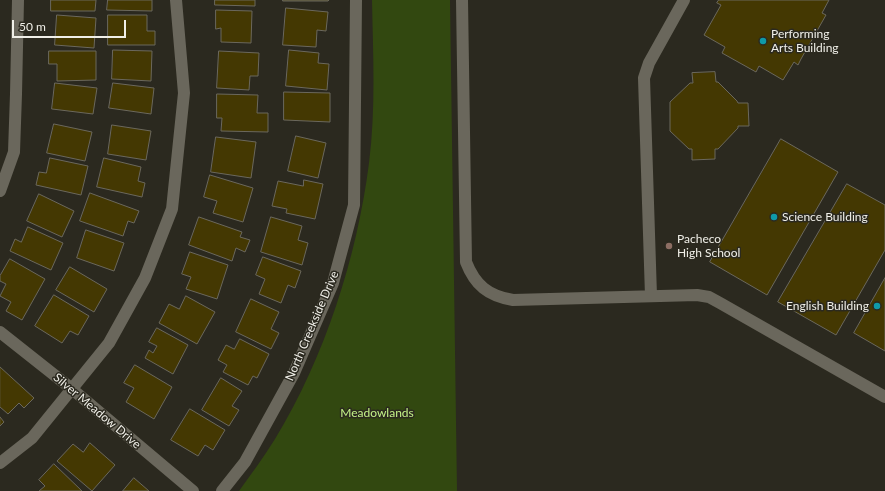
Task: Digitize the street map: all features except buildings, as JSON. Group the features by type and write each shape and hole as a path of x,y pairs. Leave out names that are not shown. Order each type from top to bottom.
{"street":[{"path":"0,191 14,152 18,0"},
{"path":"0,463 32,438 109,343 145,278 172,209 184,93 176,0"},
{"name":"North Creekside Drive","path":"222,491 245,462 294,373 333,283 354,205 356,0"},
{"path":"462,0 466,262 470,274 478,283 488,292 500,298 513,300 697,295 708,297 885,397"},
{"path":"651,296 644,78 649,63 684,0"},
{"name":"Silver Meadow Drive","path":"0,332 72,389 193,491"}],"green space":[{"name":"Meadowlands","path":"372,0 450,0 457,491 239,491 275,439 293,407 324,340 347,270 364,198 373,122 374,82"}],"place":[{"name":"Performing Arts Building","path":"763,41"},
{"name":"Science Building","path":"774,217"},
{"name":"Pacheco High School","path":"669,246"},
{"name":"English Building","path":"877,306"}]}
